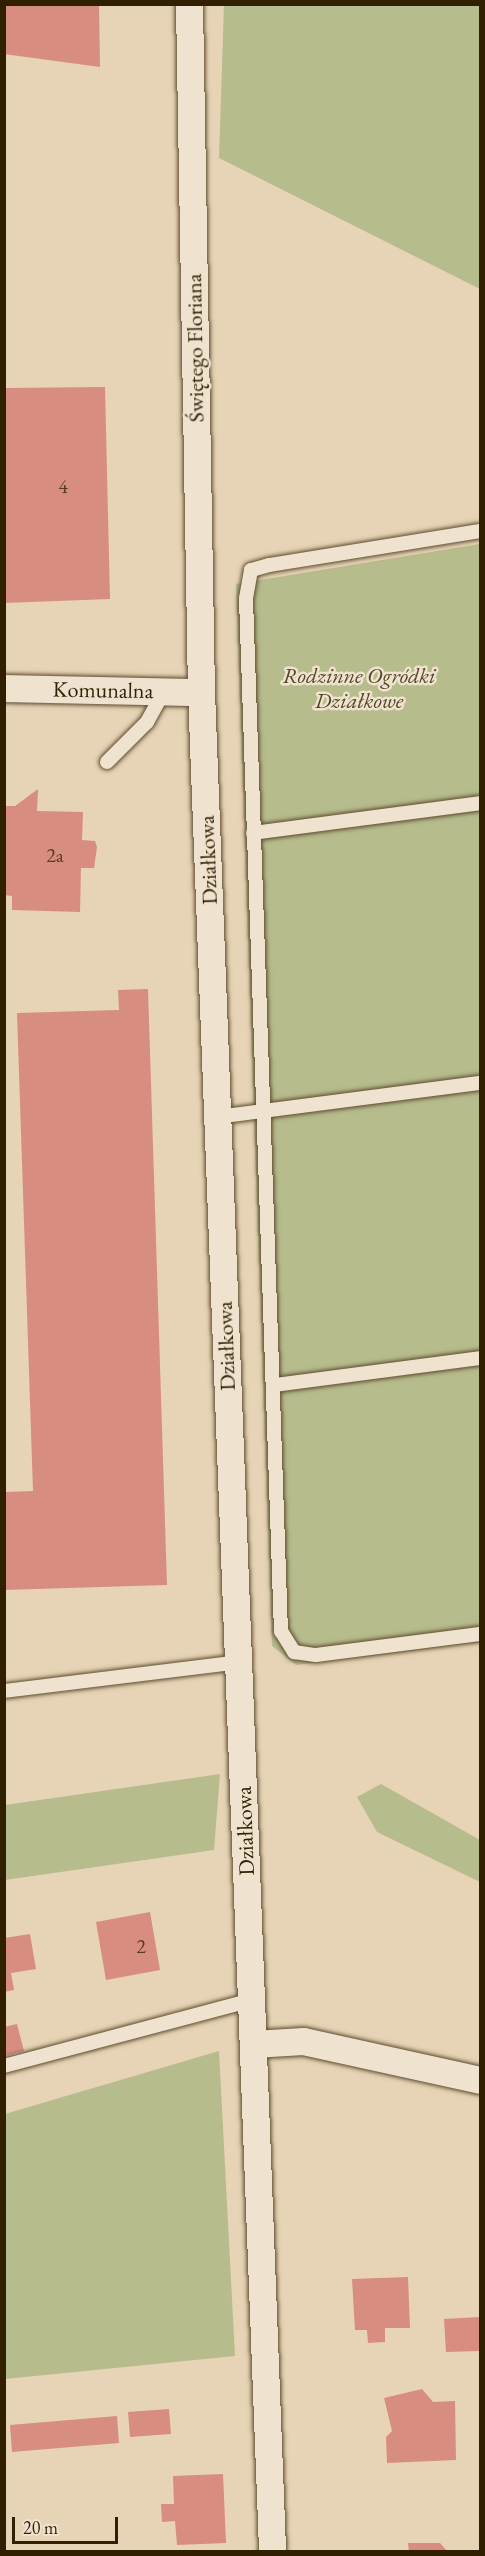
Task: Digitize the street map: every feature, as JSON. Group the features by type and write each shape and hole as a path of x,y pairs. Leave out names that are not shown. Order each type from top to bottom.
{"street":[{"name":"Świętego Floriana","path":"189,4 201,692"},
{"name":"Komunalna","path":"4,688 201,692"},
{"name":"Działkowa","path":"201,692 273,2552"},
{"path":"253,2044 303,2041 480,2080"}],"lane":[{"path":"480,531 251,570 246,599 284,1644 294,1652 316,1654 480,1634"},
{"path":"107,762 147,722 165,691"},
{"path":"253,833 480,803"},
{"path":"217,1117 480,1083"},
{"path":"275,1385 480,1358"},
{"path":"4,1691 238,1662"},
{"path":"4,2066 252,2000"}],"green space":[{"path":"224,5 480,5 480,289 219,158"},
{"name":"Rodzinne Ogródki Działkowe","path":"480,544 480,1642 296,1665 272,1646 236,584"},
{"path":"220,1774 214,1850 5,1880 5,1805"},
{"path":"381,1784 480,1840 480,1882 377,1832 357,1797"},
{"path":"219,2051 235,2356 5,2379 5,2114"}],"building":[{"path":"4,4 99,4 100,67 4,54"},
{"path":"105,387 110,599 4,603 4,388"},
{"path":"38,789 37,811 83,812 82,840 95,841 97,847 94,868 81,868 80,912 12,910 12,896 4,895 4,806 15,806"},
{"path":"148,989 167,1585 4,1590 4,1492 33,1491 17,1013 119,1010 118,990"},
{"path":"150,1912 160,1970 106,1980 96,1922"},
{"path":"30,1934 36,1969 11,1973 14,1990 4,1992 4,1938"},
{"path":"17,2024 24,2051 4,2056 4,2027"},
{"path":"408,2277 410,2328 385,2328 385,2342 368,2343 367,2330 355,2330 352,2279"},
{"path":"480,2317 480,2351 446,2352 444,2319"},
{"path":"422,2389 433,2402 455,2401 456,2460 387,2463 386,2437 392,2431 384,2398"},
{"path":"169,2409 171,2434 130,2437 128,2412"},
{"path":"117,2416 119,2443 12,2452 10,2425"},
{"path":"223,2474 226,2543 177,2545 175,2521 162,2522 161,2504 174,2504 173,2476"},
{"path":"408,2543 440,2543 448,2552 409,2552"}]}
